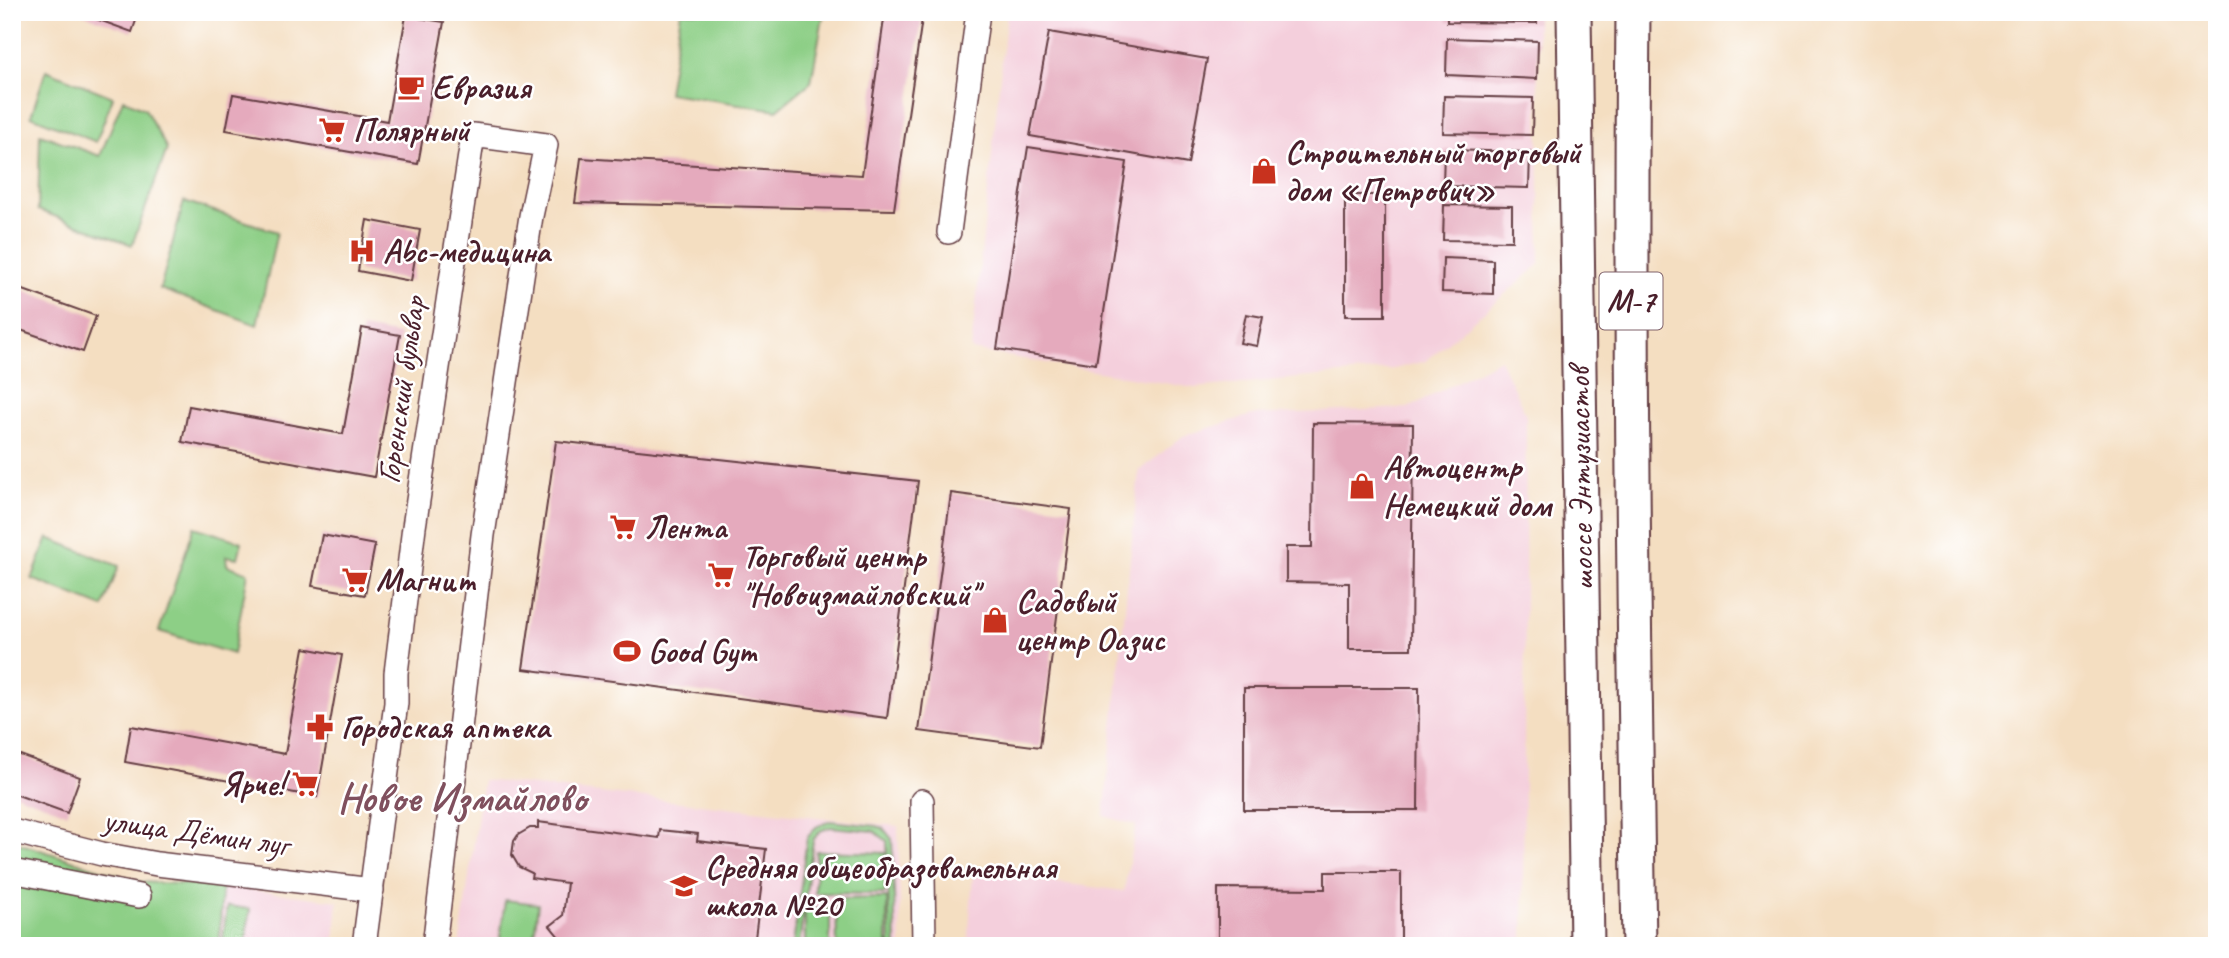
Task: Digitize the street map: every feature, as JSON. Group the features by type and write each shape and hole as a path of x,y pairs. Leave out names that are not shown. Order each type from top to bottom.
{"highway":[{"name":"шоссе Энтузиастов","path":"1574,12 1587,946"},
{"name":"шоссе Энтузиастов","path":"1633,12 1633,576 1639,946"}],"street":[{"path":"948,232 978,12"},
{"name":"Горенский бульвар","path":"363,946 396,703 396,673 414,527 473,135 546,145 531,216 483,535 433,946"},
{"path":"922,801 924,946"},
{"name":"улица Дёмин луг","path":"12,831 102,854 157,864 372,890"},
{"path":"12,871 139,896"}],"shaded area":[{"name":"Строительный торговый дом «Петрович»","path":"1007,12 1159,12 1253,22 1255,12 1537,12 1540,264 1426,361 1394,369 1194,388 971,350"},
{"path":"1500,359 1526,415 1523,946 968,946 973,872 1124,891 1136,825 1104,816 1139,471 1183,436 1252,415 1408,408"},
{"name":"Средняя общеобразовательная школа №20","path":"483,780 898,826 901,946 459,946"},
{"path":"222,886 338,901 334,946 219,946"}],"green space":[{"path":"681,12 824,12 811,82 777,110 668,93"},
{"path":"46,70 113,97 96,142 31,116"},
{"path":"123,99 145,109 167,149 132,245 38,210 40,134 100,156"},
{"path":"184,201 277,232 257,325 160,289"},
{"path":"194,527 242,542 238,558 226,556 227,565 248,573 233,654 159,631"},
{"path":"48,538 119,566 103,607 32,579"},
{"path":"829,821 883,828 892,839 896,946 890,946 887,841 874,831 830,827 820,831 813,840 799,946 793,946 807,838 816,827"},
{"path":"12,841 140,882 222,886 219,946 12,946"},
{"path":"816,851 886,853 885,894 815,893"},
{"path":"887,898 887,946 837,946 836,899"},
{"path":"505,900 538,904 533,944 500,940"},
{"path":"227,906 250,909 245,946 222,946"},
{"path":"805,909 830,909 830,946 805,946"}],"building":[{"path":"77,12 139,12 132,32"},
{"path":"885,12 923,12 894,210 575,203 581,158 862,175"},
{"path":"1447,12 1537,12 1537,23 1447,22"},
{"path":"406,16 444,22 418,164 226,130 233,94 387,121"},
{"path":"1049,32 1207,59 1188,164 1030,136"},
{"path":"1447,38 1538,41 1537,79 1446,75"},
{"path":"1444,96 1533,98 1532,135 1443,133"},
{"path":"1028,147 1127,162 1096,364 997,349"},
{"path":"1444,150 1530,152 1529,188 1443,186"},
{"path":"1345,195 1385,195 1385,316 1345,316"},
{"path":"1444,205 1512,206 1512,241 1443,240"},
{"path":"367,220 420,230 411,281 358,271"},
{"path":"1443,258 1493,260 1493,294 1442,292"},
{"path":"12,286 96,316 83,352 12,327"},
{"path":"1246,314 1263,317 1257,346 1240,343"},
{"path":"362,328 400,335 374,477 182,442 189,406 343,434"},
{"name":"Автоцентр Немецкий дом","path":"1313,423 1413,424 1411,649 1349,649 1349,583 1286,582 1286,547 1312,547"},
{"name":"Торговый центр \"Новоизмайловский\"","path":"556,441 918,481 887,718 523,669"},
{"name":"Садовый центр Оазис","path":"951,493 1071,509 1040,747 919,731"},
{"path":"322,535 375,545 365,595 312,586"},
{"path":"304,648 342,655 317,797 125,762 131,726 285,754"},
{"path":"1244,688 1419,688 1418,810 1244,810"},
{"path":"12,752 80,777 67,813 12,793"},
{"path":"538,822 659,838 660,830 698,834 697,841 766,849 754,946 559,946 560,938 550,926 563,916 567,883 531,878 532,873 519,867 512,855 514,841 518,835 530,828 538,828"},
{"path":"1325,872 1401,872 1401,946 1218,946 1218,888 1325,889"}],"place":[{"name":"Евразия","path":"411,87"},
{"name":"Полярный","path":"332,130"},
{"name":"Строительный торговый дом «Петрович»","path":"1264,171"},
{"name":"Abc-медицина","path":"362,251"},
{"name":"Автоцентр Немецкий дом","path":"1362,486"},
{"name":"Лента","path":"623,527"},
{"name":"Торговый центр \"Новоизмайловский\"","path":"721,575"},
{"name":"Магнит","path":"355,580"},
{"name":"Садовый центр Оазис","path":"995,620"},
{"name":"Good Gym","path":"627,651"},
{"name":"Городская аптека","path":"320,727"},
{"name":"Ярче!","path":"305,784"},
{"name":"Средняя общеобразовательная школа №20","path":"684,886"}],"district":[{"name":"Новое Измайлово","path":"462,798"}]}
